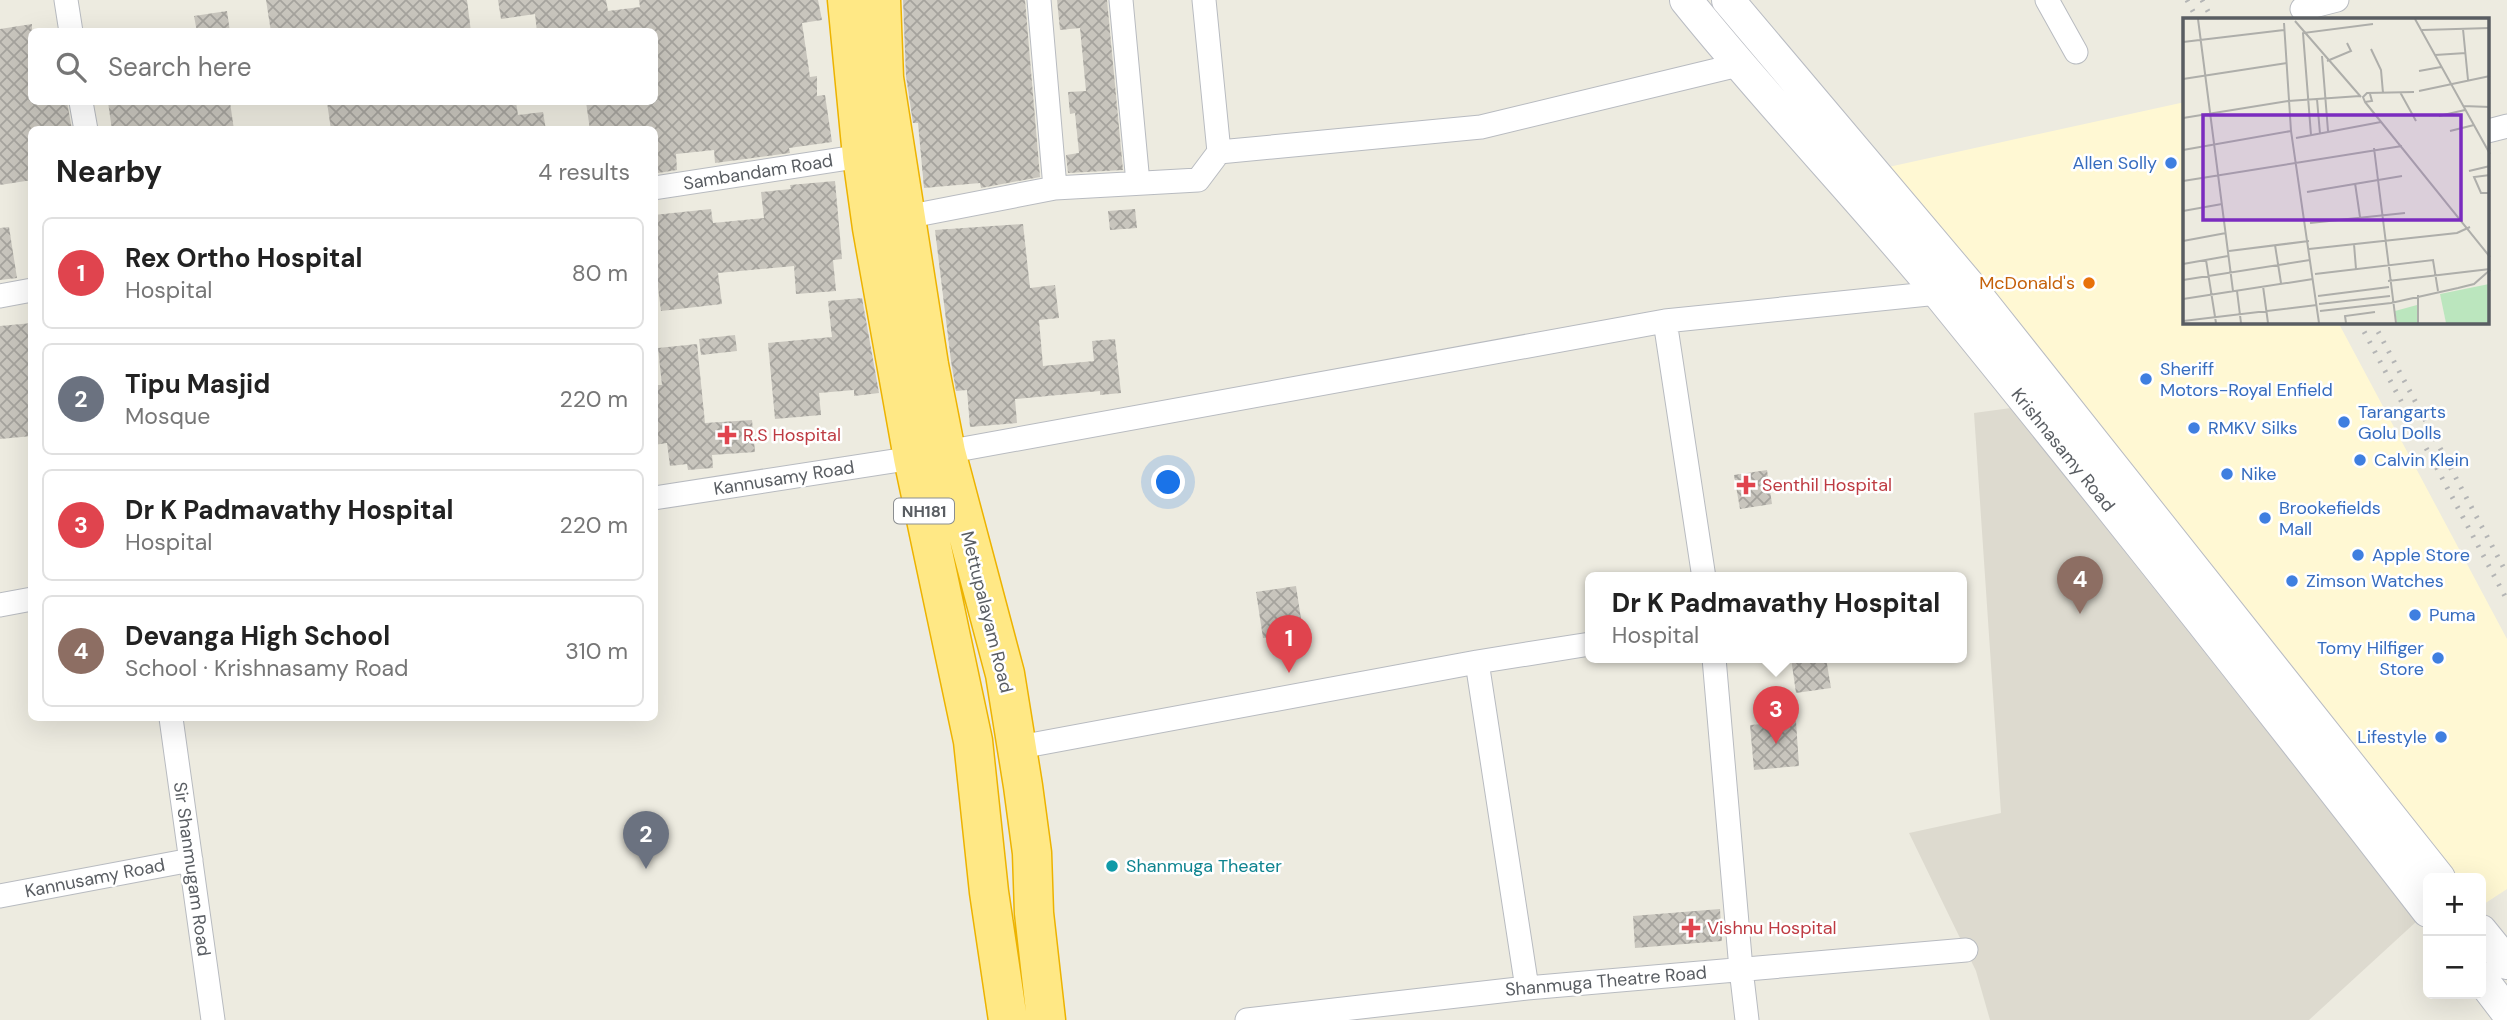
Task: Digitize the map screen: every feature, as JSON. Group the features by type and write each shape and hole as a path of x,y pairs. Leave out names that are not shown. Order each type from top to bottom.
{"highway":[{"name":"Mettupalayam Road","path":"847,0 872,228 930,455 1005,674 1032,853 1034,914 1046,1020"},
{"name":"Mettupalayam Road","path":"881,0 884,78 929,365 930,455 973,741 989,892 1008,1020"}],"main road":[{"name":"Krishnasamy Road","path":"1686,0 1738,65 1938,293 2321,772 2423,905"},
{"path":"1727,0 1967,283 2435,873"},
{"path":"2485,936 2507,963"},
{"path":"2486,985 2507,1012"}],"street":[{"path":"66,0 70,28"},
{"path":"1040,0 1055,188"},
{"path":"1121,0 1138,183"},
{"path":"906,217 1055,188 1198,180 1219,152 1204,0"},
{"path":"2047,0 2076,52"},
{"path":"2302,9 2337,0"},
{"path":"1219,152 1481,127 1738,65"},
{"path":"82,105 85,126"},
{"path":"2490,130 2507,126"},
{"name":"Sambandam Road","path":"658,187 862,156"},
{"path":"0,296 28,291"},
{"name":"Kannusamy Road","path":"658,497 930,455 1665,321 1938,293"},
{"path":"1665,321 1703,572"},
{"path":"0,605 28,600"},
{"path":"1015,748 1478,662 1585,645"},
{"path":"1478,662 1527,988"},
{"path":"1714,663 1747,1020"},
{"name":"Sir Shanmugam Road","path":"171,721 213,1020"},
{"name":"Kannusamy Road","path":"0,896 191,860"},
{"name":"Shanmuga Theatre Road","path":"1247,1020 1527,988 1966,950"}],"shaded area":[{"path":"2183,102 2183,324 2339,324 2507,639 2507,889 2486,903 2486,873 2449,873 1884,168"},
{"path":"2011,408 2417,921 2309,1020 1990,1020 1976,971 1909,833 2001,813 1974,413"}],"building":[{"path":"266,0 467,0 470,28 270,28"},
{"path":"498,0 606,0 608,11 640,7 639,0 818,0 822,20 802,23 810,77 817,76 817,96 825,95 832,142 789,148 790,153 715,163 714,150 676,154 677,170 658,173 658,126 589,126 586,105 658,105 658,28 537,28 535,14 501,19"},
{"path":"903,0 1025,0 1040,177 981,188 980,183 924,188 918,123 913,123 906,76"},
{"path":"1057,0 1107,0 1123,170 1068,173 1066,155 1079,153 1075,113 1070,114 1068,92 1086,91 1080,28 1060,30"},
{"path":"227,11 229,28 196,28 194,16"},
{"path":"32,24 32,28 28,28 28,105 68,105 71,126 28,126 28,181 0,185 0,29"},
{"path":"108,105 230,105 233,126 111,126"},
{"path":"327,105 516,105 518,115 543,112 545,126 330,126"},
{"path":"835,181 842,259 833,260 836,291 796,294 794,266 718,273 722,304 661,311 658,287 658,215 711,209 713,223 764,218 761,192 791,189 790,185"},
{"path":"1135,209 1137,228 1110,230 1108,211"},
{"path":"1023,224 1030,288 1055,285 1059,318 1039,320 1043,366 1094,361 1092,341 1115,339 1121,393 1100,395 1100,391 1015,399 1017,423 970,427 967,390 956,391 935,230"},
{"path":"9,227 17,278 0,280 0,228"},
{"path":"862,298 879,393 854,396 854,390 819,393 821,415 775,419 768,343 832,337 828,301"},
{"path":"28,323 28,436 0,439 0,326"},
{"path":"735,335 737,351 701,355 699,339"},
{"path":"697,344 705,423 752,420 755,452 712,455 713,468 688,470 687,464 670,466 667,443 658,444 658,385 662,385 658,348"},
{"path":"1767,470 1772,504 1740,509 1734,475"},
{"path":"1296,586 1303,632 1263,638 1256,592"},
{"path":"1792,663 1827,663 1831,688 1796,693"},
{"path":"1796,721 1799,766 1754,770 1750,725"},
{"path":"1720,909 1722,941 1635,948 1633,916"}],"railway":[{"path":"2187,0 2196,18"},
{"path":"2202,0 2211,18"},
{"path":"2360,324 2507,600"},
{"path":"2374,324 2507,574"}],"place":[{"name":"Allen Solly","path":"2171,163"},
{"name":"McDonald's","path":"2089,283"},
{"name":"Sheriff Motors-Royal Enfield","path":"2146,379"},
{"name":"Tarangarts Golu Dolls","path":"2344,422"},
{"name":"RMKV Silks","path":"2194,428"},
{"name":"R.S Hospital","path":"727,435"},
{"name":"Calvin Klein","path":"2360,460"},
{"name":"Nike","path":"2227,474"},
{"name":"Senthil Hospital","path":"1746,485"},
{"name":"Brookefields Mall","path":"2265,518"},
{"name":"Apple Store","path":"2358,555"},
{"name":"Zimson Watches","path":"2292,581"},
{"name":"Devanga High School","path":"2080,614"},
{"name":"Puma","path":"2415,615"},
{"name":"Tomy Hilfiger Store","path":"2438,658"},
{"name":"Rex Ortho Hospital","path":"1289,673"},
{"name":"Lifestyle","path":"2441,737"},
{"name":"Dr K Padmavathy Hospital","path":"1776,744"},
{"name":"Shanmuga Theater","path":"1112,866"},
{"name":"Tipu Masjid","path":"646,869"},
{"name":"Vishnu Hospital","path":"1691,928"}]}
